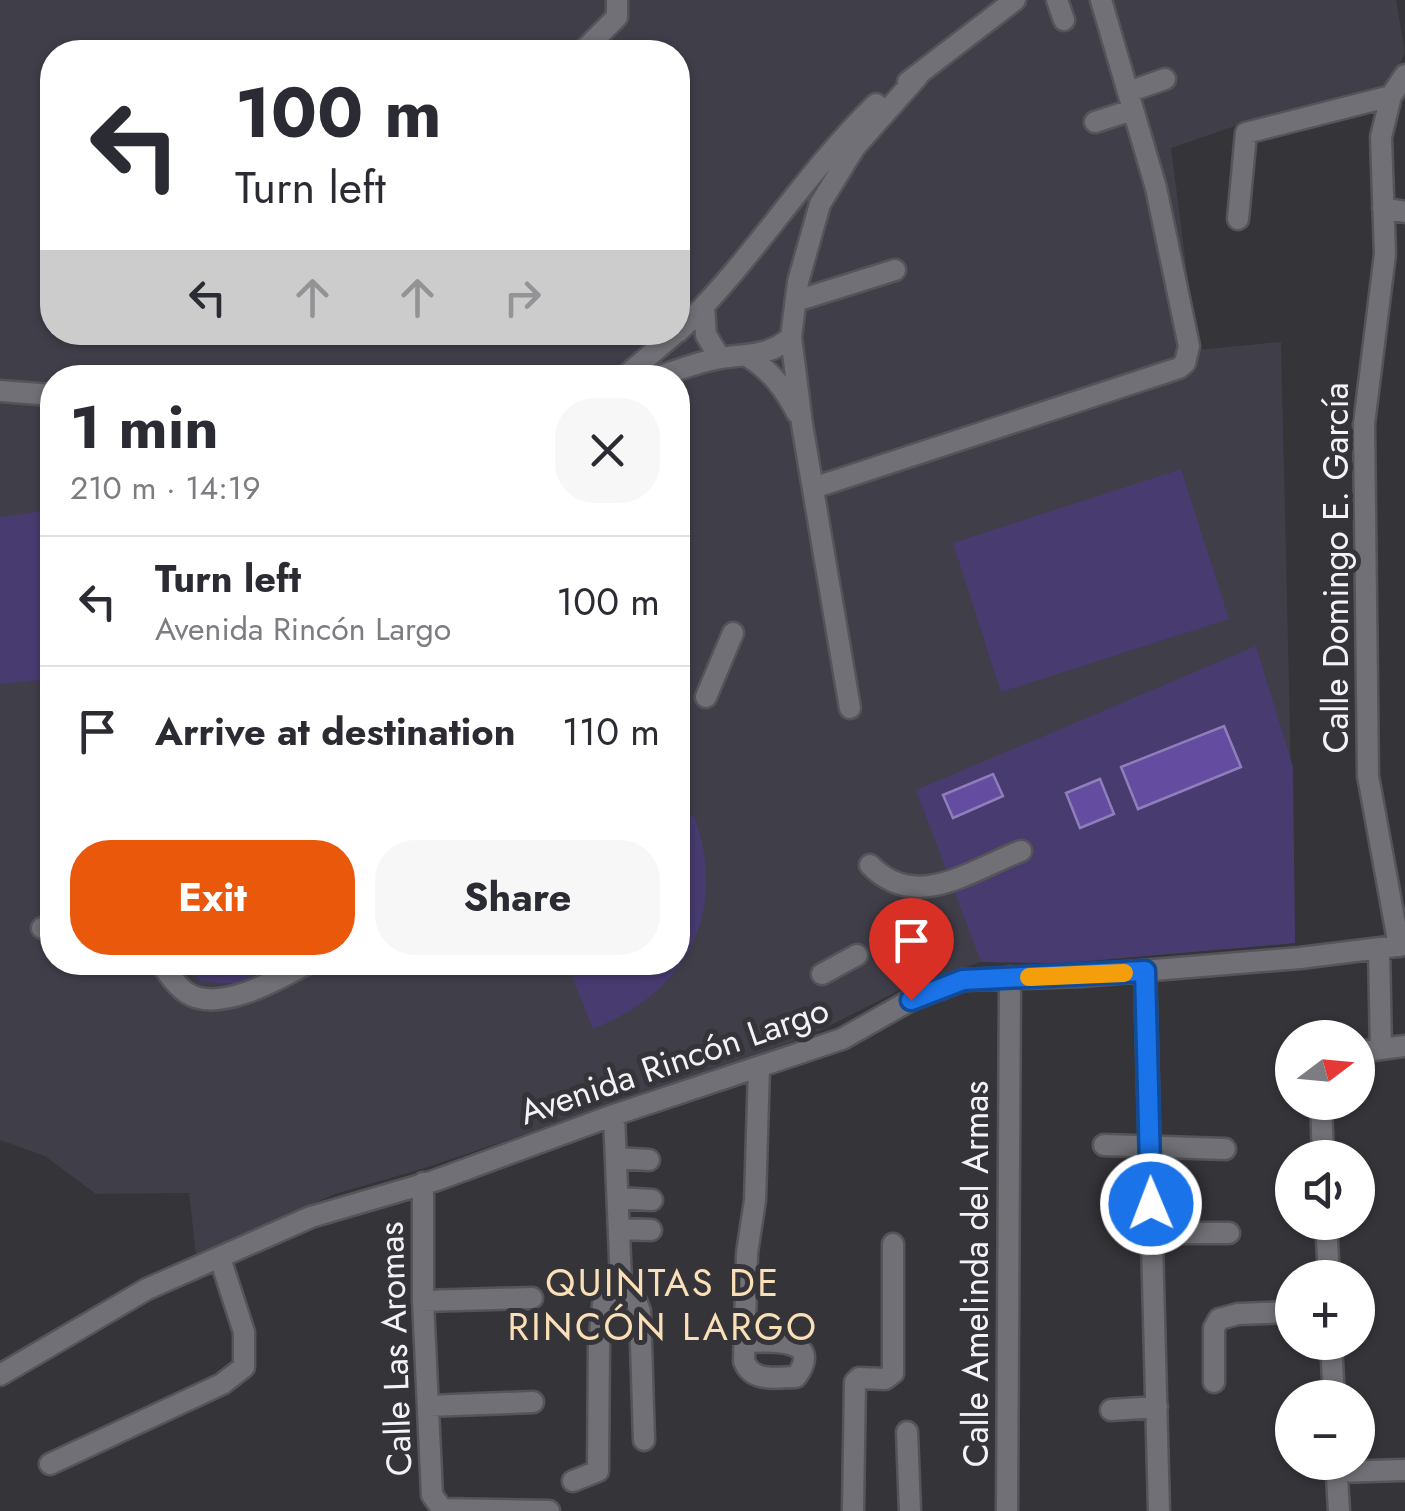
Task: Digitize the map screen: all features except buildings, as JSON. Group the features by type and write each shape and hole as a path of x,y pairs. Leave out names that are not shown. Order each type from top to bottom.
{"street":[{"path":"594,40 617,17 617,0"},
{"path":"690,320 854,125 880,100 918,76 1014,0"},
{"path":"813,488 1012,426 1185,363 1189,346 1179,287 1156,188 1101,0"},
{"name":"Calle Domingo E. García","path":"1381,1048 1394,947 1367,762 1364,424 1385,254 1381,137 1391,96 1405,74"},
{"path":"850,708 791,337 798,282 820,204 855,147 918,76"},
{"path":"1094,122 1165,79"},
{"path":"1238,218 1246,133 1391,96"},
{"path":"1383,208 1405,212"},
{"path":"796,301 895,270"},
{"path":"704,307 706,335 720,358"},
{"path":"690,367 778,349 791,337"},
{"path":"638,365 662,345"},
{"path":"747,356 766,368 785,390 802,424"},
{"path":"0,391 40,395"},
{"path":"706,697 734,633"},
{"path":"870,864 882,877 903,887 924,889 1021,851"},
{"name":"Avenida Rincón Largo","path":"0,1375 147,1289 311,1217 423,1183 614,1114 842,1039 911,1000 963,980 1081,976 1394,947"},
{"path":"822,974 857,955"},
{"path":"1145,971 1159,1511"},
{"path":"171,975 186,992 210,999 256,989 284,975"},
{"name":"Calle Amelinda del Armas","path":"1008,1511 1010,977"},
{"path":"1375,1049 1405,1046"},
{"path":"746,1342 796,1344 802,1362 796,1377 755,1376 744,1361 759,1068"},
{"path":"614,1114 621,1282 640,1311 644,1440"},
{"path":"1104,1144 1225,1149"},
{"path":"616,1158 650,1160"},
{"name":"Calle Las Aromas","path":"423,1183 423,1301 432,1494 442,1509"},
{"path":"618,1198 652,1200"},
{"path":"619,1229 651,1230"},
{"path":"1152,1233 1229,1233"},
{"path":"853,1511 856,1382 859,1378 885,1379 894,1373 893,1244"},
{"path":"50,1464 222,1384 244,1367 244,1332 220,1258"},
{"path":"573,1481 598,1470 603,1304 621,1282"},
{"path":"423,1301 532,1298"},
{"path":"1214,1382 1214,1328 1220,1319 1275,1313"},
{"path":"428,1406 533,1402"},
{"path":"1110,1410 1157,1407"},
{"path":"907,1432 910,1511"},
{"path":"1375,1469 1405,1470"},
{"path":"1337,1480 1339,1511"},
{"path":"442,1509 549,1511"}],"shaded area":[{"path":"0,0 1396,0 1405,52 1397,71 1383,86 1365,94 1238,125 1171,148 1197,350 1281,342 1295,943 1064,963 981,962 910,985 813,1034 755,1056 428,1167 335,1194 196,1255 189,1193 96,1194 45,1156 0,1140"},
{"path":"1181,469 1229,619 1001,692 953,543"},
{"path":"40,512 40,680 0,684 0,517"},
{"path":"1256,646 1293,767 1295,943 1064,963 981,962 916,790"},
{"path":"1224,726 1241,767 1138,809 1121,767"},
{"path":"993,774 1003,796 953,818 943,795"},
{"path":"1100,779 1114,814 1080,828 1066,793"},
{"path":"694,815 704,851 706,885 702,916 690,948 690,817"},
{"path":"196,975 266,975 226,983 200,981"},
{"path":"572,975 671,975 626,1013 593,1029"}],"slow traffic":[{"path":"1029,977 1124,973"}],"district":[{"name":"QUINTAS DE RINCÓN LARGO","path":"663,1305"}],"route":[{"path":"911,1000 963,980 1145,971 1151,1204"}]}
